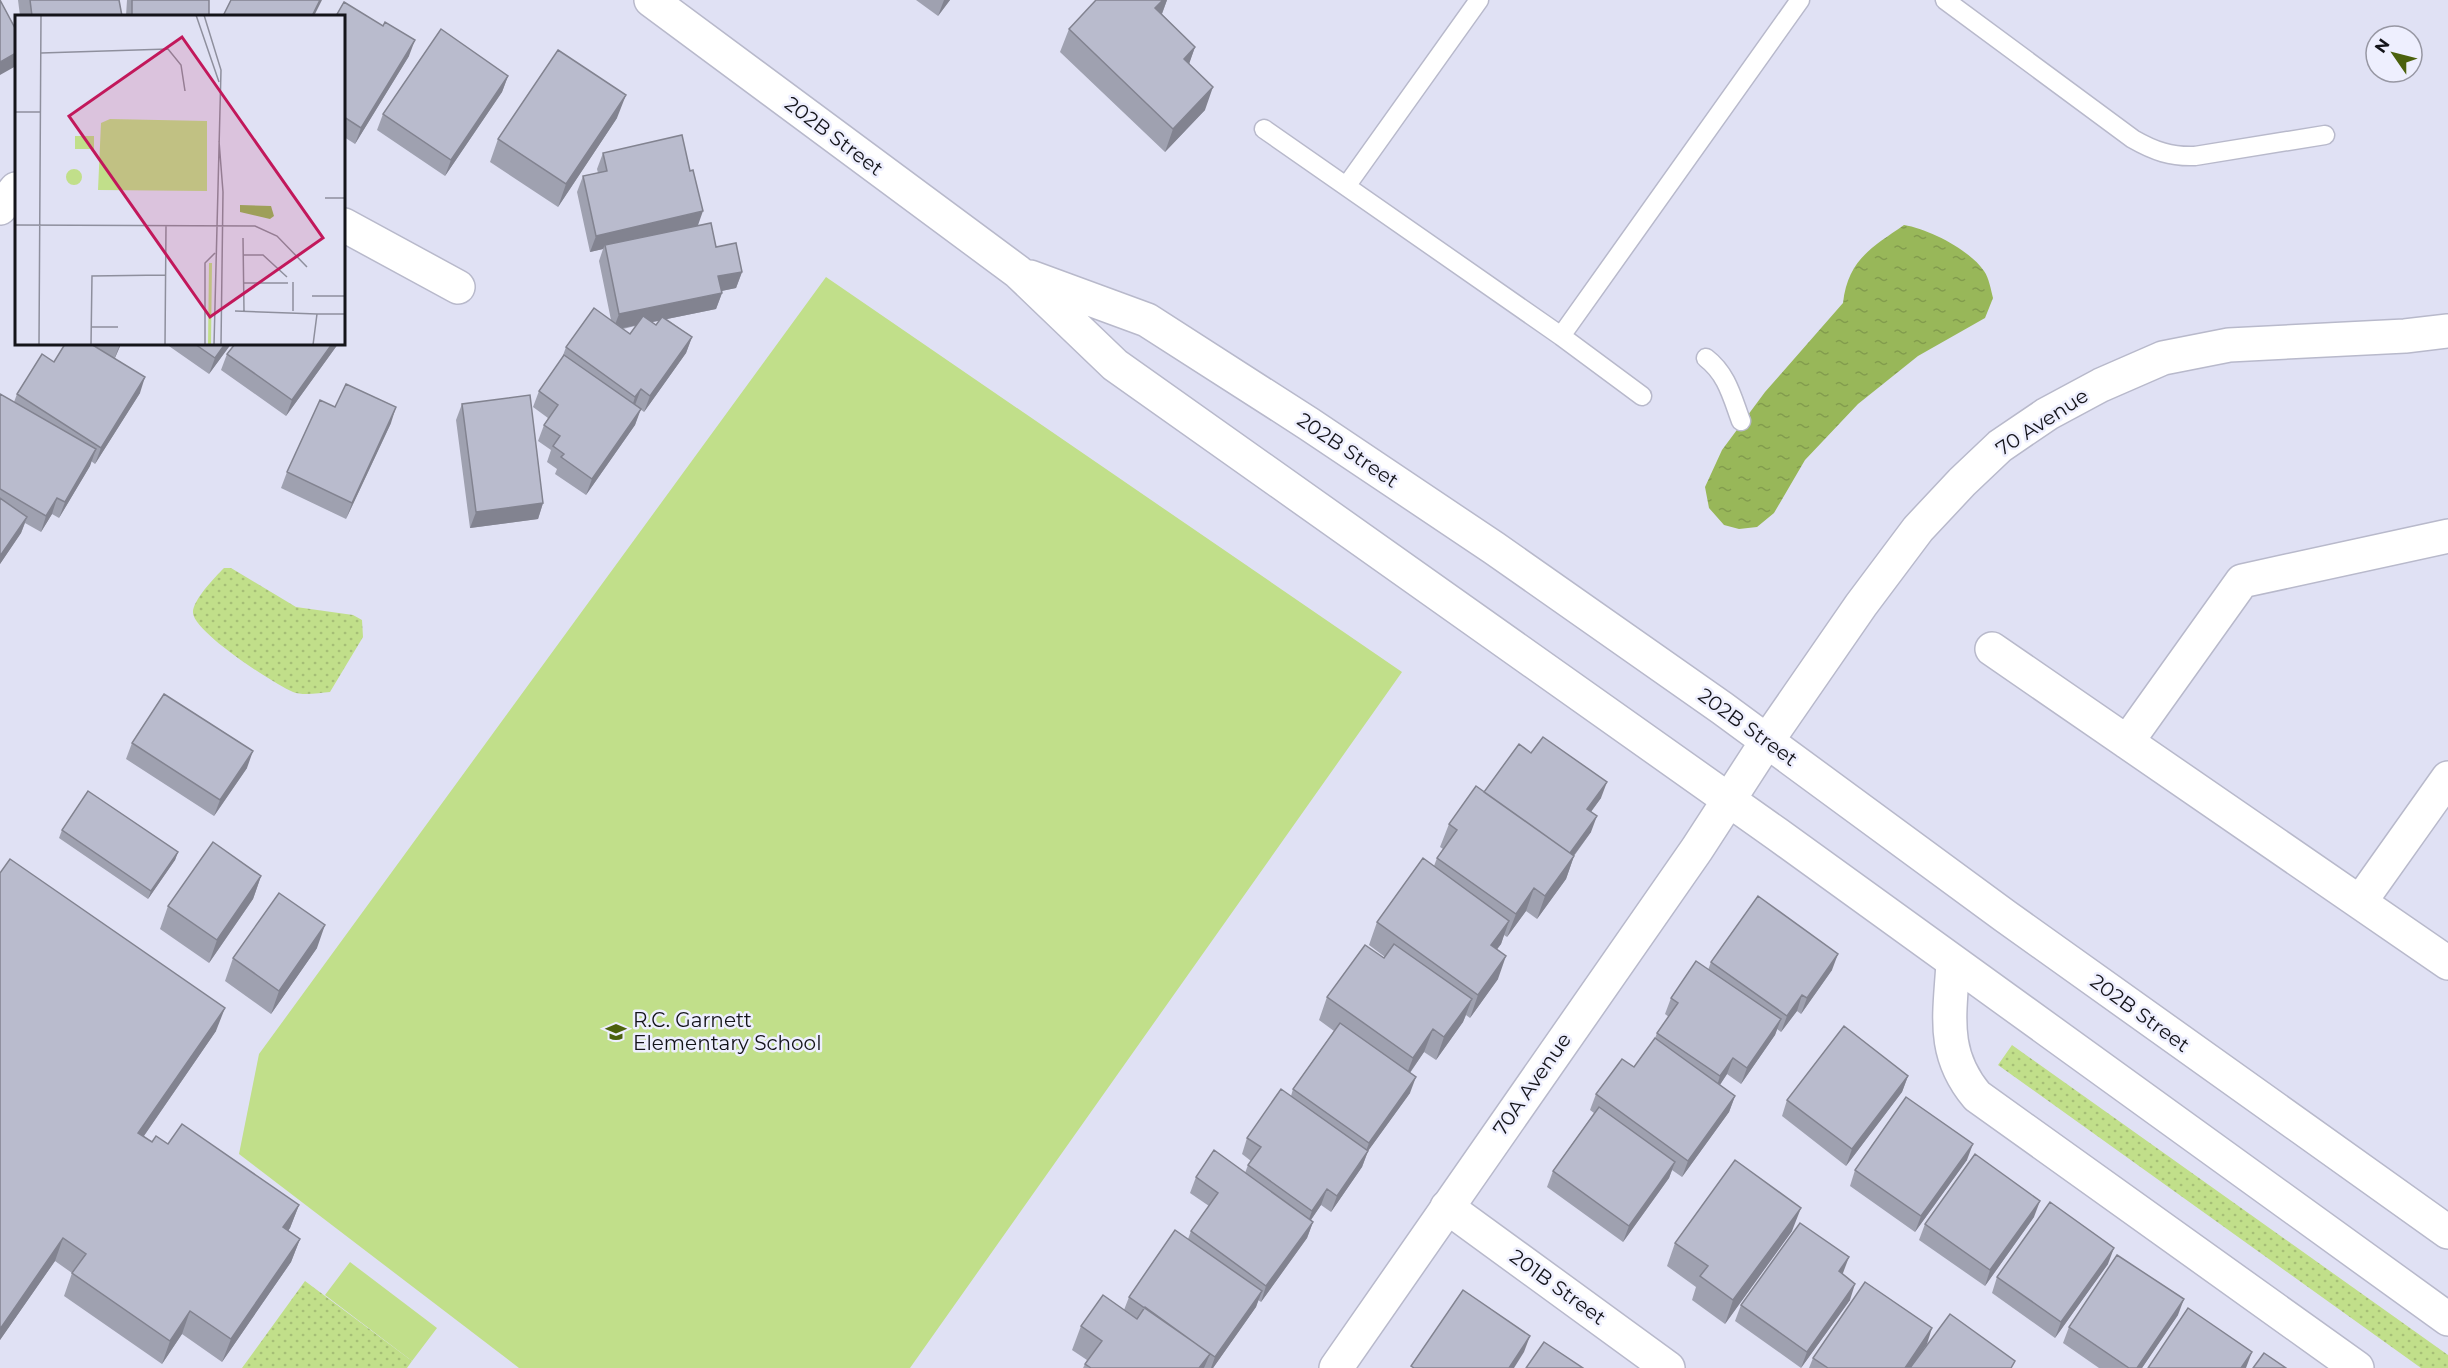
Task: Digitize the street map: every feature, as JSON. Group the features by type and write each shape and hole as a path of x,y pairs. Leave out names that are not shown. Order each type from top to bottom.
{"main road":[{"name":"202B Street","path":"651,0 1017,272 1115,365 1728,800 2448,1319"},
{"path":"0,208 15,190"},
{"path":"345,226 458,287"},
{"name":"202B Street","path":"1017,272 1147,320 1309,424 1494,548 1767,741 2014,923 2448,1232"},
{"name":"70 Avenue","path":"1728,800 1861,605 1918,529 2000,446 2047,414 2101,385 2163,358 2196,351 2229,345 2405,336 2448,331"},
{"path":"2127,742 2242,581 2448,536"},
{"path":"1992,649 2448,963"},
{"path":"2360,902 2448,778"},
{"name":"70A Avenue","path":"1336,1368 1697,849 1728,800"},
{"path":"1953,963 1950,1023 1953,1052 1964,1081 1977,1096 2357,1368"},
{"name":"201B Street","path":"1447,1207 1668,1368"}],"lane":[{"path":"1347,185 1479,0"},
{"path":"1561,336 1800,0"},
{"path":"1954,2 2133,139 2151,150 2177,157 2195,156 2325,135"},
{"path":"1264,129 1561,336 1642,396"},
{"path":"1706,358 1716,366 1726,380 1741,421"}],"shaded area":[{"name":"R.C. Garnett Elementary School","path":"826,277 1402,672 910,1368 519,1368 239,1154 259,1054"},
{"path":"224,568 231,568 296,607 353,615 362,620 363,637 330,692 301,694 283,687 221,645 197,622 193,613 196,602"},
{"path":"2012,1045 2448,1355 2448,1368 2421,1368 1998,1065"},
{"path":"350,1262 437,1328 412,1361 325,1295"},
{"path":"305,1281 412,1361 407,1368 242,1368"}],"water":[{"path":"1904,225 1937,236 1959,248 1978,263 1987,277 1993,298 1985,318 1918,356 1858,404 1805,460 1774,513 1757,527 1739,529 1724,525 1709,508 1705,487 1722,450 1765,392 1843,303 1850,276 1863,256"}],"building":[{"path":"0,0 15,28 15,54 0,62"},
{"path":"30,0 119,0 122,15 32,15"},
{"path":"132,0 209,0 209,15 132,15"},
{"path":"231,0 320,0 312,15 224,15"},
{"path":"1096,0 1163,0 1155,8 1195,47 1184,59 1213,87 1173,129 1069,29"},
{"path":"344,2 383,26 385,22 415,40 361,128 345,118 345,15 337,15"},
{"path":"441,29 508,76 451,160 383,114"},
{"path":"558,50 626,95 566,184 498,139"},
{"path":"682,135 690,171 693,170 703,211 596,236 583,176 607,171 603,153"},
{"path":"711,223 716,247 736,243 742,272 718,276 722,293 619,314 605,245"},
{"path":"594,308 630,334 643,316 656,325 662,317 692,337 650,396 641,389 635,397 566,347"},
{"path":"64,345 93,345 145,377 101,448 17,394 42,354 54,362"},
{"path":"196,345 224,345 215,358"},
{"path":"234,345 331,345 292,400 227,354"},
{"path":"564,355 641,409 592,479 561,457 564,454 553,446 560,436 544,425 558,405 539,391"},
{"path":"346,384 396,407 352,503 287,472 320,400 335,407"},
{"path":"0,394 96,449 65,502 57,498 46,516 0,489"},
{"path":"530,395 543,503 476,512 462,404"},
{"path":"0,498 27,517 0,556"},
{"path":"164,694 253,751 220,800 132,743"},
{"path":"1543,737 1607,782 1587,809 1597,816 1570,853 1484,792 1519,744 1531,753"},
{"path":"1476,786 1574,856 1545,896 1534,888 1516,914 1437,858 1457,830 1449,824"},
{"path":"88,791 178,852 151,891 62,830"},
{"path":"213,842 261,876 217,940 168,906"},
{"path":"1423,858 1509,921 1491,945 1506,956 1478,995 1377,922"},
{"path":"10,859 225,1008 138,1133 152,1142 156,1136 168,1144 182,1124 299,1205 283,1227 300,1239 231,1339 190,1311 170,1341 72,1273 86,1254 63,1238 0,1329 0,873"},
{"path":"279,893 325,925 279,991 233,958"},
{"path":"1758,896 1838,954 1807,998 1802,995 1787,1016 1711,962"},
{"path":"1394,944 1472,999 1444,1037 1433,1029 1413,1058 1327,997 1365,945 1384,958"},
{"path":"1696,961 1781,1019 1747,1068 1733,1058 1720,1076 1657,1033 1678,1003 1671,998"},
{"path":"1340,1023 1416,1077 1369,1143 1293,1089"},
{"path":"1844,1026 1908,1076 1852,1149 1787,1100"},
{"path":"1655,1038 1735,1096 1688,1161 1596,1094 1622,1059 1634,1067"},
{"path":"1281,1089 1368,1151 1337,1196 1327,1189 1312,1211 1248,1165 1261,1147 1247,1138"},
{"path":"1906,1097 1973,1144 1921,1216 1855,1170"},
{"path":"1599,1107 1675,1162 1629,1226 1553,1171"},
{"path":"1214,1150 1313,1222 1266,1286 1191,1231 1218,1193 1196,1177"},
{"path":"1975,1154 2040,1201 1990,1270 1925,1224"},
{"path":"1735,1160 1801,1208 1733,1300 1700,1276 1708,1266 1675,1243"},
{"path":"2050,1202 2114,1248 2061,1322 1997,1277"},
{"path":"1800,1223 1849,1257 1839,1271 1855,1284 1807,1352 1741,1305"},
{"path":"1175,1230 1262,1291 1215,1357 1129,1297"},
{"path":"2117,1255 2184,1299 2137,1368 2129,1368 2069,1327"},
{"path":"1865,1282 1932,1328 1905,1368 1828,1368 1813,1358"},
{"path":"1463,1290 1530,1336 1509,1368 1414,1368 1411,1366"},
{"path":"1103,1295 1137,1319 1145,1307 1210,1354 1199,1368 1091,1368 1085,1364 1102,1341 1081,1326"},
{"path":"2188,1308 2252,1352 2241,1368 2148,1368"},
{"path":"1950,1314 2015,1361 2011,1368 1910,1368"},
{"path":"1544,1342 1583,1368 1526,1368"},
{"path":"2264,1353 2286,1368 2253,1368"}],"place":[{"name":"R.C. Garnett Elementary School","path":"616,1032"}]}
